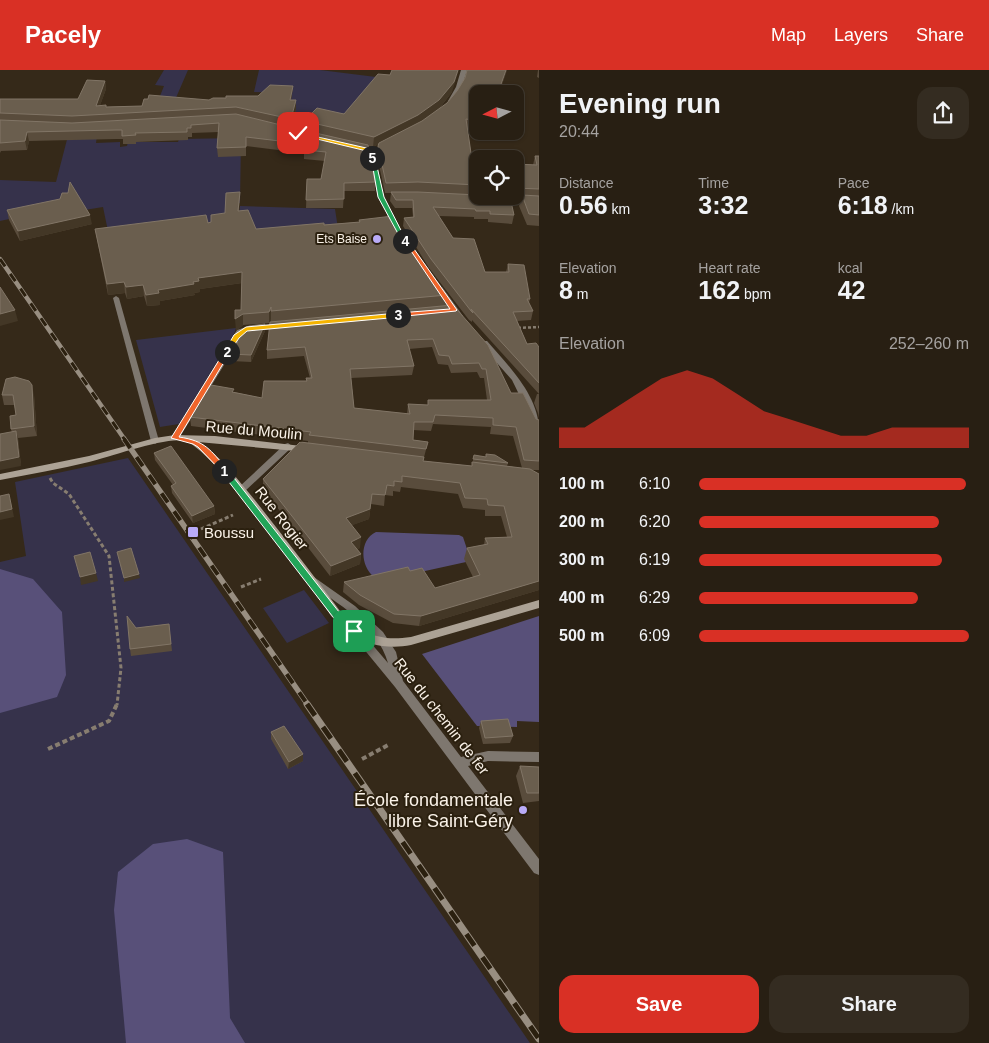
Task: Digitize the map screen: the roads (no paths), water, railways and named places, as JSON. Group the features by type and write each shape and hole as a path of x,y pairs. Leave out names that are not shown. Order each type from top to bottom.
{"street":[{"path":"443,108 456,94 464,70"},
{"path":"364,149 374,151 397,138"},
{"path":"374,151 372,156 381,197 403,237"},
{"path":"381,197 390,197"},
{"path":"524,202 539,203"},
{"path":"436,286 466,324"},
{"path":"443,311 454,310"},
{"path":"175,438 240,332 246,329 287,326"},
{"path":"479,338 516,379 539,427"},
{"name":"Rue du Moulin","path":"0,477 175,438 215,439 316,450"},
{"name":"Rue Rogier","path":"175,438 201,445 241,490 336,614 354,631"},
{"path":"241,490 288,446"},
{"path":"309,578 363,619 386,643 399,684"},
{"path":"354,631 386,643 411,642 539,604"},
{"name":"Rue du chemin de fer","path":"354,631 399,684 539,869"},
{"path":"392,657 394,649 399,643"},
{"path":"458,763 488,756 539,757"}],"lane":[{"path":"116,298 155,441"}],"railway":[{"path":"0,259 125,440"},
{"path":"124,439 308,705"},
{"path":"307,704 539,1039"}],"place":[{"name":"Ets Baise","path":"377,239"},
{"name":"Boussu","path":"193,532"},
{"name":"École fondamentale libre Saint-Géry","path":"523,810"}]}
